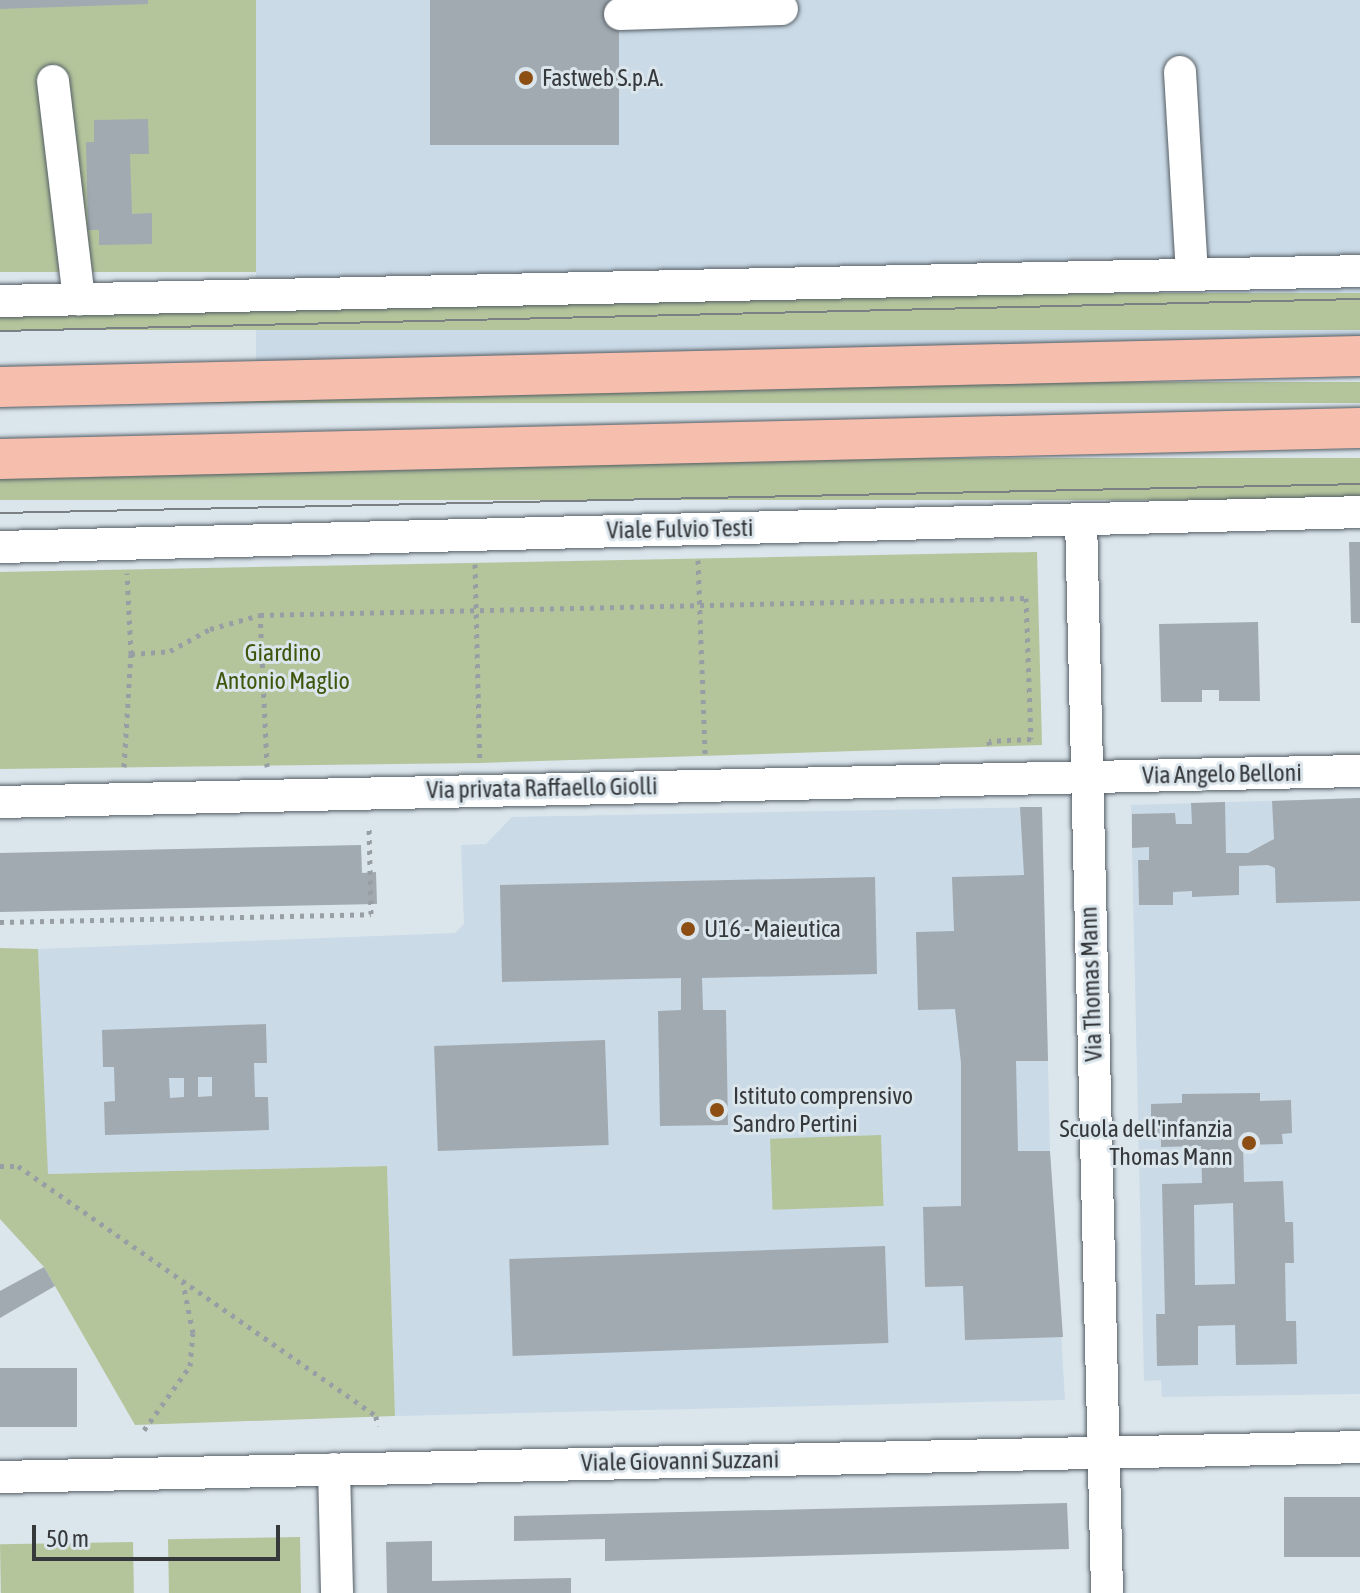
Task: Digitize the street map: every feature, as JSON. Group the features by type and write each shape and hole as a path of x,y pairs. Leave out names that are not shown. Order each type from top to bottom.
{"main road":[{"path":"0,387 1360,356"},
{"path":"0,459 1360,428"}],"street":[{"path":"620,14 782,9"},
{"path":"1180,72 1192,274"},
{"path":"53,81 79,299"},
{"path":"0,301 1360,271"},
{"name":"Viale Fulvio Testi","path":"0,547 1360,512"},
{"name":"Via Thomas Mann","path":"1081,519 1084,777 1107,1593"},
{"name":"Via Angelo Belloni","path":"1084,777 1360,771"},
{"name":"Via privata Raffaello Giolli","path":"0,802 1084,777"},
{"name":"Viale Giovanni Suzzani","path":"0,1477 1103,1450 1360,1447"},
{"path":"334,1469 337,1593"}],"path":[{"path":"696,529 705,759"},
{"path":"475,534 480,763"},
{"path":"124,772 131,654 125,559"},
{"path":"131,654 170,651 210,629 260,615 699,609 1026,598 1031,739 989,741 990,754"},
{"path":"260,615 267,768"},
{"path":"0,922 371,914 369,816"},
{"path":"0,1166 18,1166 376,1416 377,1426"},
{"path":"144,1430 190,1366 193,1333 183,1282"}],"shaded area":[{"path":"256,0 1360,0 1360,373 256,373"},
{"name":"Scuola dell'infanzia Thomas Mann","path":"1360,798 1360,1394 1162,1397 1161,1380 1144,1381 1131,805"},
{"name":"Istituto comprensivo Sandro Pertini","path":"1042,807 1050,1151 1065,1400 395,1416 387,1166 47,1174 38,949 455,933 464,924 461,845 486,844 512,817"}],"green space":[{"path":"0,0 256,0 256,272 0,272"},
{"path":"0,293 1360,293 1360,330 0,330"},
{"path":"0,382 1360,382 1360,403 0,403"},
{"path":"0,458 1360,458 1360,500 0,500"},
{"name":"Giardino Antonio Maglio","path":"1037,552 1042,745 480,763 0,769 0,572"},
{"path":"0,948 38,949 48,1174 387,1166 395,1416 135,1425 44,1267 0,1219"},
{"path":"881,1135 883,1206 773,1210 770,1139"},
{"path":"300,1537 301,1593 169,1593 168,1539"},
{"path":"133,1542 134,1593 1,1593 0,1544"}],"building":[{"path":"0,0 148,0 148,4 0,9"},
{"name":"Fastweb S.p.A.","path":"430,0 619,0 619,145 430,145"},
{"path":"148,119 149,154 130,154 132,214 152,213 152,244 99,245 99,230 88,230 86,142 94,142 94,120"},
{"path":"1349,542 1360,542 1360,623 1351,623"},
{"path":"1258,622 1260,701 1219,701 1219,690 1202,690 1202,702 1161,702 1159,624"},
{"path":"1360,798 1360,901 1276,903 1275,868 1268,865 1239,866 1239,895 1192,897 1192,891 1173,892 1173,905 1139,905 1138,860 1149,860 1149,847 1132,848 1132,814 1175,813 1176,824 1192,824 1191,803 1225,802 1226,853 1248,853 1274,839 1272,801"},
{"path":"1020,807 1042,807 1048,1061 1016,1061 1018,1151 1050,1151 1063,1337 965,1340 963,1286 925,1287 923,1207 961,1206 961,1063 955,1009 918,1010 916,932 954,931 952,877 1024,875"},
{"path":"361,845 362,873 376,872 377,904 0,912 0,853"},
{"name":"U16 - Maieutica","path":"875,877 877,974 702,978 703,1010 726,1010 728,1125 660,1126 658,1011 681,1010 681,978 502,982 500,885"},
{"path":"266,1024 267,1063 254,1063 255,1097 268,1097 269,1130 105,1135 104,1102 115,1101 114,1067 103,1067 102,1030","holes":["198,1077 212,1077 212,1096 198,1097","169,1078 184,1078 184,1097 170,1098"]},
{"path":"605,1040 609,1145 438,1151 434,1046"},
{"path":"1260,1093 1260,1101 1291,1100 1292,1133 1282,1134 1283,1144 1243,1145 1244,1182 1283,1181 1285,1222 1293,1222 1294,1263 1285,1263 1286,1321 1296,1321 1297,1364 1236,1365 1235,1325 1198,1326 1198,1365 1157,1366 1156,1314 1165,1314 1162,1184 1202,1183 1201,1146 1161,1147 1161,1136 1151,1137 1151,1104 1182,1103 1182,1094","holes":["1233,1203 1235,1284 1195,1285 1194,1205"]},
{"path":"885,1246 888,1343 513,1356 509,1259"},
{"path":"44,1267 55,1286 0,1318 0,1291"},
{"path":"0,1368 77,1368 77,1427 0,1427"},
{"path":"1284,1497 1360,1497 1360,1557 1284,1557"},
{"path":"1067,1503 1069,1549 605,1561 605,1539 514,1541 514,1516"},
{"path":"432,1541 432,1581 571,1578 571,1593 387,1593 386,1542"}],"tram line":[{"path":"0,331 1360,299"},
{"path":"0,513 1360,484"}],"place":[{"name":"Fastweb S.p.A.","path":"526,78"},
{"name":"U16 - Maieutica","path":"688,929"},
{"name":"Istituto comprensivo Sandro Pertini","path":"717,1110"},
{"name":"Scuola dell'infanzia Thomas Mann","path":"1249,1143"}]}
